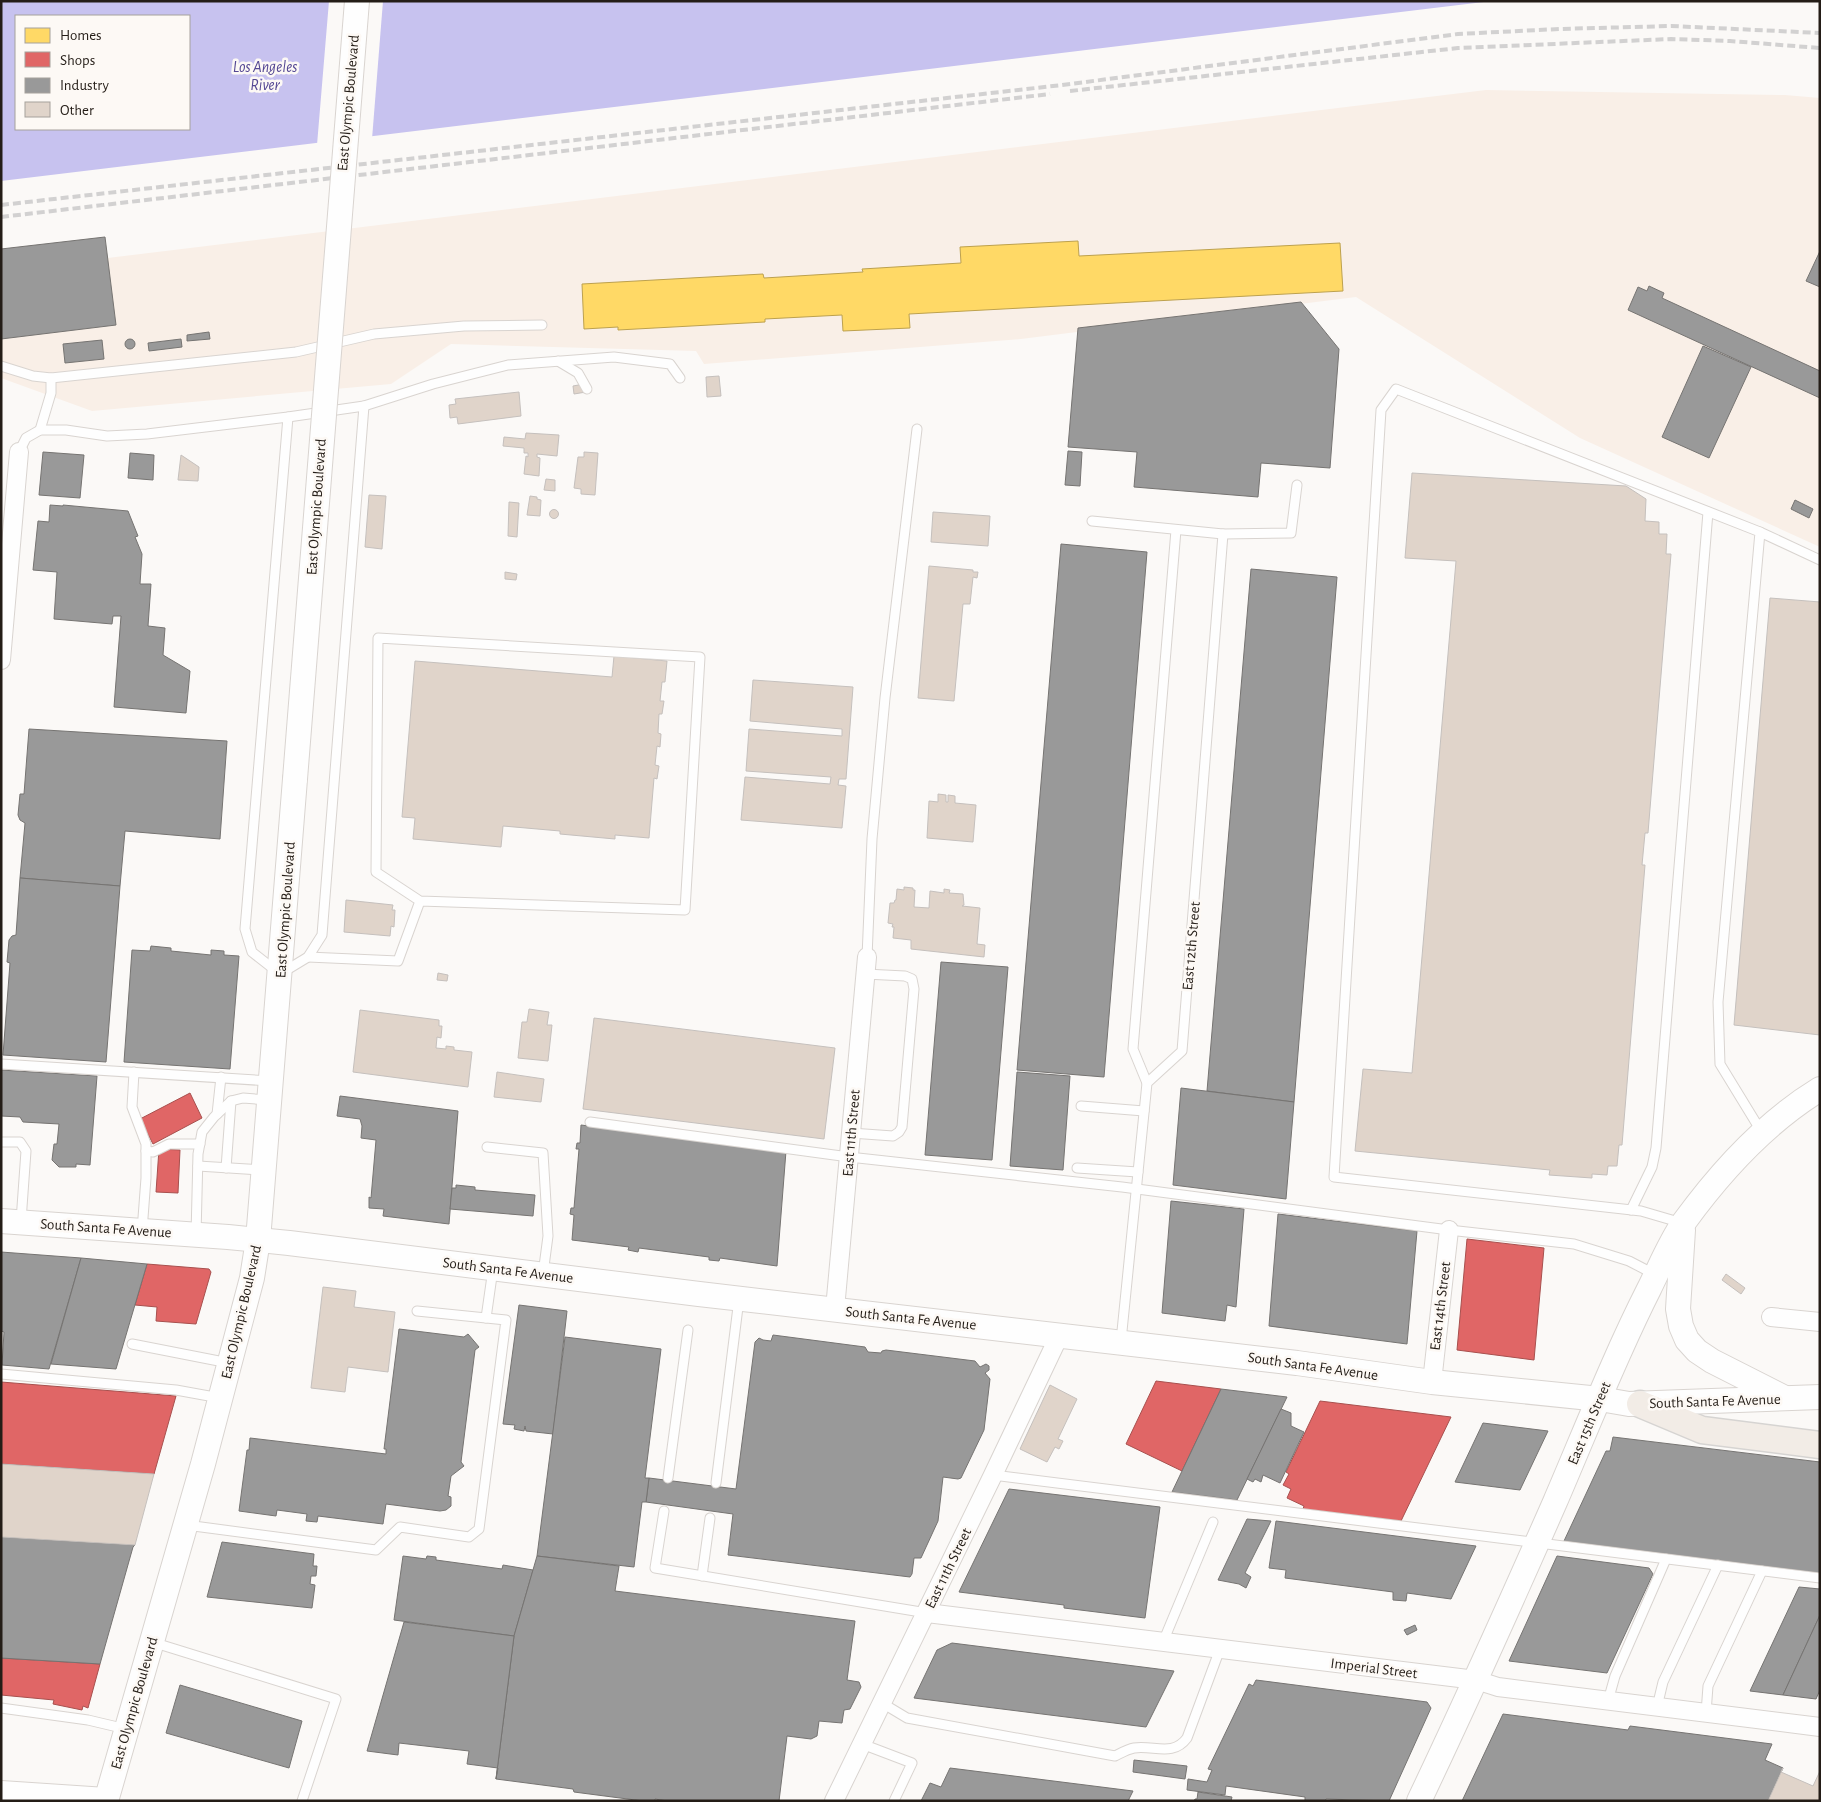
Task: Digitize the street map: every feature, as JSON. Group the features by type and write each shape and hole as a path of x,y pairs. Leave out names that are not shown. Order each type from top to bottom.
{"main road":[{"name":"East Olympic Boulevard","path":"106,1800 221,1398 252,1278 258,1240 357,1"},
{"name":"East 15th Street","path":"1419,1801 1476,1680 1600,1399 1614,1362 1656,1274 1684,1223 1732,1163 1779,1118 1820,1089"},
{"name":"South Santa Fe Avenue","path":"11,1222 258,1240 739,1298 1060,1334 1297,1363 1432,1382 1600,1399 1629,1404 1820,1397"},
{"path":"1684,1223 1678,1310 1681,1326 1687,1340 1697,1351 1712,1361 1784,1398"},
{"path":"1640,1404 1702,1430 1820,1445"},
{"path":"1,1793 106,1800"}],"street":[{"path":"1,660 19,452"},
{"name":"East 11th Street","path":"835,1309 866,966"},
{"name":"East 14th Street","path":"1432,1382 1449,1230"},
{"path":"1771,1317 1820,1322"},
{"name":"East 11th Street","path":"834,1801 1060,1334"},
{"name":"Imperial Street","path":"926,1613 1476,1680 1498,1687 1820,1727"}],"lane":[{"path":"1,366 33,376 51,378 296,352 374,334 464,326 542,325"},
{"path":"19,452 26,438 40,430 66,430 107,436 147,434 288,417 364,406 433,384 508,365 614,357 670,364 680,378"},
{"path":"557,361 578,373 587,389"},
{"path":"40,430 51,393 51,378"},
{"path":"1684,1223 1631,1210 1334,1177 1382,410 1396,389 1760,532 1820,560"},
{"path":"288,417 245,929 252,952 280,974 308,957 322,935 364,406"},
{"path":"851,1133 893,1136 902,1127 914,989 912,979 866,966 872,840 882,728 917,429"},
{"path":"1092,522 1223,534 1291,533 1297,486"},
{"path":"1631,1210 1652,1168 1656,1148 1708,512"},
{"path":"1121,1342 1147,1083 1133,1049 1176,530"},
{"path":"1760,532 1718,1002 1720,1064 1762,1134"},
{"name":"East 12th Street","path":"1147,1083 1182,1051 1223,534"},
{"path":"378,638 700,657 685,910 420,901 376,872 378,638"},
{"path":"308,957 398,961 420,901"},
{"path":"1,1064 221,1077 270,1091"},
{"path":"134,1072 132,1107 146,1144 146,1178 142,1231"},
{"path":"217,1114 221,1077"},
{"path":"196,1235 198,1166 202,1132 231,1101 270,1091"},
{"path":"226,1168 231,1101"},
{"path":"1080,1106 1144,1111"},
{"path":"590,1122 849,1157 1137,1189 1449,1230 1574,1244 1629,1261 1656,1274"},
{"path":"1,1142 20,1142 26,1151 11,1222"},
{"path":"146,1151 153,1152 168,1144 200,1144"},
{"path":"487,1147 543,1153 548,1236 543,1274"},
{"path":"198,1166 264,1170"},
{"path":"1077,1168 1138,1172"},
{"path":"486,1318 493,1267"},
{"path":"716,1483 739,1298"},
{"path":"186,1525 376,1550 400,1527 469,1537 479,1529 506,1320 417,1311"},
{"path":"668,1478 688,1330"},
{"path":"132,1344 230,1363"},
{"path":"1,1374 176,1390 221,1398"},
{"path":"993,1475 1820,1578"},
{"path":"664,1511 655,1568 926,1613"},
{"path":"702,1576 710,1518"},
{"path":"1163,1642 1213,1522"},
{"path":"1608,1701 1615,1676 1666,1559"},
{"path":"1657,1707 1663,1682 1718,1565"},
{"path":"1706,1713 1708,1686 1762,1571"},
{"path":"152,1642 336,1699 302,1801"},
{"path":"882,1703 906,1718 1116,1756 1131,1749 1172,1750 1182,1744 1187,1738 1220,1649"},
{"path":"1,1708 88,1720 127,1729"},
{"path":"862,1744 912,1763 894,1801"},
{"path":"106,1800 113,1801"}],"shaded area":[{"path":"1486,90 1785,95 1820,98 1820,547 1580,438 1356,297 1021,339 704,364 696,351 451,344 391,384 92,411 1,378 1,271"}],"water":[{"name":"Los Angeles River","path":"1,1 1492,1 1,181"}],"pier":[{"path":"329,1 383,1 372,139 317,145"}],"building: Homes":[{"path":"1078,241 1079,256 1340,243 1343,291 909,314 910,328 843,331 842,315 765,319 765,322 618,330 618,327 584,329 582,284 763,274 764,278 863,272 862,269 961,263 960,247"}],"building: Shops":[{"path":"190,1093 202,1118 153,1144 140,1119"},
{"path":"159,1149 180,1150 178,1193 156,1192"},
{"path":"1467,1239 1544,1248 1534,1360 1457,1350"},
{"path":"147,1264 209,1269 211,1272 196,1324 156,1321 157,1307 135,1305"},
{"path":"1156,1381 1221,1389 1182,1471 1126,1444"},
{"path":"1,1382 176,1396 154,1474 1,1464"},
{"path":"1320,1401 1451,1417 1401,1521 1303,1509 1304,1506 1287,1498 1291,1489 1283,1485 1289,1474 1286,1472"},
{"path":"1,1658 100,1664 88,1708 83,1706 82,1710 53,1704 54,1700 1,1695"}],"building: Industry":[{"path":"105,237 116,325 1,339 1,249"},
{"path":"1820,251 1820,287 1806,281"},
{"path":"1649,286 1664,293 1662,298 1820,371 1820,398 1628,310 1638,287 1647,291"},
{"path":"1301,302 1339,349 1330,468 1261,463 1258,497 1134,487 1137,452 1068,447 1078,328"},
{"path":"209,332 210,339 187,341 187,335"},
{"path":"128,339 132,339 135,344 134,348 128,349 125,346 125,342"},
{"path":"181,339 182,347 149,351 148,343"},
{"path":"102,340 104,359 65,363 63,344"},
{"path":"1703,346 1751,367 1709,458 1662,437"},
{"path":"1068,451 1082,452 1080,486 1065,485"},
{"path":"43,452 84,455 80,498 39,495"},
{"path":"130,453 154,455 153,480 128,478"},
{"path":"1795,500 1813,509 1809,518 1791,509"},
{"path":"50,505 128,511 138,536 135,537 142,554 140,584 151,584 148,626 165,628 163,655 190,671 186,713 114,707 121,616 113,616 112,624 54,619 57,572 33,570 38,521 49,522"},
{"path":"1061,544 1147,552 1104,1077 1017,1070"},
{"path":"1251,569 1337,577 1294,1102 1207,1091"},
{"path":"29,729 227,741 220,839 125,831 120,886 20,878 25,823 20,820 18,815 20,794 24,794"},
{"path":"20,878 120,886 106,1062 3,1055 10,963 7,962 9,940 12,936 16,935"},
{"path":"151,946 171,948 171,951 211,955 211,950 224,951 224,955 239,956 230,1069 124,1062 132,950 150,951"},
{"path":"941,962 1008,967 992,1160 925,1155"},
{"path":"1,1070 97,1076 90,1165 76,1164 76,1167 59,1167 52,1160 54,1144 57,1144 59,1124 23,1122 20,1117 1,1116"},
{"path":"1017,1072 1070,1076 1063,1170 1010,1166"},
{"path":"1181,1088 1294,1102 1286,1199 1173,1185"},
{"path":"340,1096 458,1111 449,1224 383,1216 384,1209 369,1208 376,1140 361,1138 362,1126 360,1119 337,1116"},
{"path":"581,1125 786,1151 777,1266 720,1258 719,1261 709,1260 709,1257 639,1248 638,1252 628,1250 629,1247 572,1240 574,1215 570,1214 571,1208 574,1208 579,1149 576,1149 577,1143 580,1143"},
{"path":"456,1185 475,1187 475,1190 535,1195 533,1216 450,1209 452,1188 456,1188"},
{"path":"1171,1201 1244,1209 1236,1307 1227,1305 1225,1321 1162,1313"},
{"path":"1278,1214 1417,1231 1407,1344 1269,1326"},
{"path":"1,1252 81,1258 49,1369 2,1365 4,1332 1,1331"},
{"path":"81,1258 147,1264 116,1369 51,1364"},
{"path":"519,1305 567,1311 553,1434 526,1431 525,1426 524,1431 514,1429 515,1425 503,1424"},
{"path":"399,1329 464,1337 468,1334 479,1347 475,1350 461,1462 464,1466 451,1476 448,1496 451,1497 451,1506 446,1510 440,1511 386,1504 383,1524 318,1516 317,1522 306,1521 307,1514 277,1510 276,1516 239,1511 250,1438 386,1454 386,1449 384,1449"},
{"path":"773,1335 865,1347 868,1352 881,1353 886,1350 975,1361 980,1367 986,1364 989,1366 989,1370 985,1373 990,1379 984,1430 961,1478 943,1477 938,1521 921,1558 914,1558 910,1577 728,1555 733,1514 646,1502 649,1478 736,1489 755,1342 759,1338 771,1341"},
{"path":"565,1337 661,1349 645,1478 649,1478 646,1502 642,1502 634,1567 537,1556"},
{"path":"1221,1389 1287,1397 1237,1500 1172,1492"},
{"path":"1281,1409 1291,1413 1291,1426 1304,1432 1280,1483 1263,1475 1261,1482 1255,1479 1253,1482 1247,1479"},
{"path":"1483,1423 1548,1431 1520,1490 1455,1482"},
{"path":"1613,1437 1820,1462 1820,1573 1564,1541 1606,1451 1610,1451"},
{"path":"1009,1489 1160,1507 1145,1618 1064,1608 1064,1605 959,1592"},
{"path":"1247,1519 1271,1521 1245,1573 1251,1577 1246,1588 1239,1584 1218,1580"},
{"path":"1276,1521 1476,1546 1451,1599 1407,1593 1406,1601 1393,1600 1393,1592 1285,1578 1286,1570 1269,1568"},
{"path":"1,1537 135,1545 100,1664 1,1658"},
{"path":"222,1542 314,1554 313,1566 317,1566 316,1576 311,1576 310,1584 315,1585 312,1608 207,1597"},
{"path":"403,1556 426,1559 427,1556 436,1557 436,1560 502,1569 503,1565 533,1570 514,1636 394,1620"},
{"path":"537,1556 619,1566 615,1591 855,1621 847,1680 859,1682 861,1687 850,1709 844,1710 842,1723 819,1721 817,1736 811,1739 787,1736 779,1801 667,1801 655,1799 655,1801 643,1801 574,1792 573,1789 496,1779 514,1636"},
{"path":"1557,1556 1649,1568 1653,1574 1607,1673 1509,1661"},
{"path":"1799,1587 1820,1589 1820,1615 1783,1695 1750,1691"},
{"path":"1820,1615 1820,1690 1816,1699 1783,1695"},
{"path":"404,1622 514,1636 497,1768 467,1764 469,1751 399,1743 398,1755 367,1751"},
{"path":"1415,1625 1417,1630 1407,1635 1404,1630"},
{"path":"952,1643 1174,1671 1146,1727 914,1698 937,1650"},
{"path":"1256,1680 1427,1702 1431,1708 1389,1801 1326,1799 1325,1801 1305,1801 1305,1797 1226,1786 1225,1795 1187,1790 1188,1779 1207,1782 1212,1770 1208,1769 1249,1684 1253,1686"},
{"path":"180,1685 302,1721 289,1768 166,1733"},
{"path":"1503,1714 1628,1730 1630,1726 1772,1744 1765,1760 1783,1768 1768,1801 1462,1801"},
{"path":"1134,1760 1187,1766 1185,1779 1133,1772"},
{"path":"950,1768 1133,1791 1128,1801 921,1801 930,1783 941,1787"},
{"path":"1198,1792 1232,1797 1231,1801 1194,1801 1197,1799"}],"building: Other":[{"path":"719,376 721,396 707,397 706,377"},
{"path":"584,384 586,392 574,394 573,386"},
{"path":"519,392 521,416 458,424 457,417 450,418 449,405 456,404 455,399"},
{"path":"526,433 559,435 557,456 537,454 537,457 540,458 539,476 524,474 528,453 524,453 524,448 503,446 504,437 525,439"},
{"path":"584,452 598,453 595,495 581,494 581,489 574,488 578,457 584,457"},
{"path":"181,455 199,467 198,481 178,480"},
{"path":"1412,473 1626,486 1646,499 1645,521 1659,522 1659,534 1667,534 1666,554 1671,554 1648,833 1645,833 1642,865 1645,865 1622,1145 1619,1145 1617,1166 1608,1166 1607,1175 1592,1174 1592,1178 1549,1175 1550,1170 1355,1151 1363,1069 1412,1073 1456,561 1405,558"},
{"path":"546,479 555,480 555,491 544,490"},
{"path":"369,495 386,496 382,549 365,547"},
{"path":"530,496 541,500 540,516 527,515"},
{"path":"509,502 519,503 517,537 508,536"},
{"path":"554,509 559,514 554,519 549,514"},
{"path":"933,512 990,516 988,546 931,542"},
{"path":"929,566 978,572 977,578 973,577 970,604 963,604 954,701 918,698"},
{"path":"505,572 517,574 516,580 505,579"},
{"path":"1770,598 1820,602 1820,1035 1734,1025"},
{"path":"614,656 667,661 665,682 662,682 660,701 664,701 662,714 659,714 658,733 661,734 660,747 657,746 655,765 659,766 657,779 654,778 649,838 615,835 615,839 560,834 560,831 503,826 501,847 413,839 415,818 402,817 415,661 612,677"},
{"path":"753,680 853,687 846,779 839,779 838,785 846,786 842,828 741,820 745,777 830,784 831,777 746,771 749,729 842,736 842,729 750,721"},
{"path":"938,794 946,795 946,802 948,802 948,795 955,796 955,803 976,805 973,842 927,838 929,801 938,802"},
{"path":"904,887 915,890 914,907 929,908 930,891 944,893 944,889 950,890 949,893 963,894 964,905 962,906 980,908 977,944 985,945 984,957 911,949 911,940 893,938 893,924 888,923 890,903 894,903 896,900 897,889 904,890"},
{"path":"346,900 393,905 392,910 395,910 394,927 391,926 390,936 344,932"},
{"path":"438,973 448,975 447,981 437,980"},
{"path":"529,1009 549,1012 547,1025 552,1025 548,1061 518,1058 522,1022 527,1022"},
{"path":"360,1010 439,1020 439,1026 442,1026 441,1038 437,1037 436,1048 446,1049 446,1046 454,1047 454,1050 472,1052 468,1087 353,1072"},
{"path":"594,1018 835,1048 824,1139 583,1109"},
{"path":"497,1072 544,1079 541,1102 494,1097"},
{"path":"1726,1274 1745,1288 1741,1294 1722,1280"},
{"path":"323,1287 356,1291 354,1307 395,1312 388,1372 348,1367 345,1392 311,1388"},
{"path":"1050,1385 1077,1399 1058,1439 1063,1441 1059,1449 1055,1447 1047,1462 1020,1449"},
{"path":"1,1464 154,1474 135,1545 1,1537"},
{"path":"1820,1771 1820,1801 1768,1801 1781,1772 1813,1786"}],"railway":[{"path":"1,205 1062,85 1458,34 1671,26 1820,33"},
{"path":"1070,91 1458,48 1671,39 1730,41 1820,48"},
{"path":"1,217 1050,94"}]}
